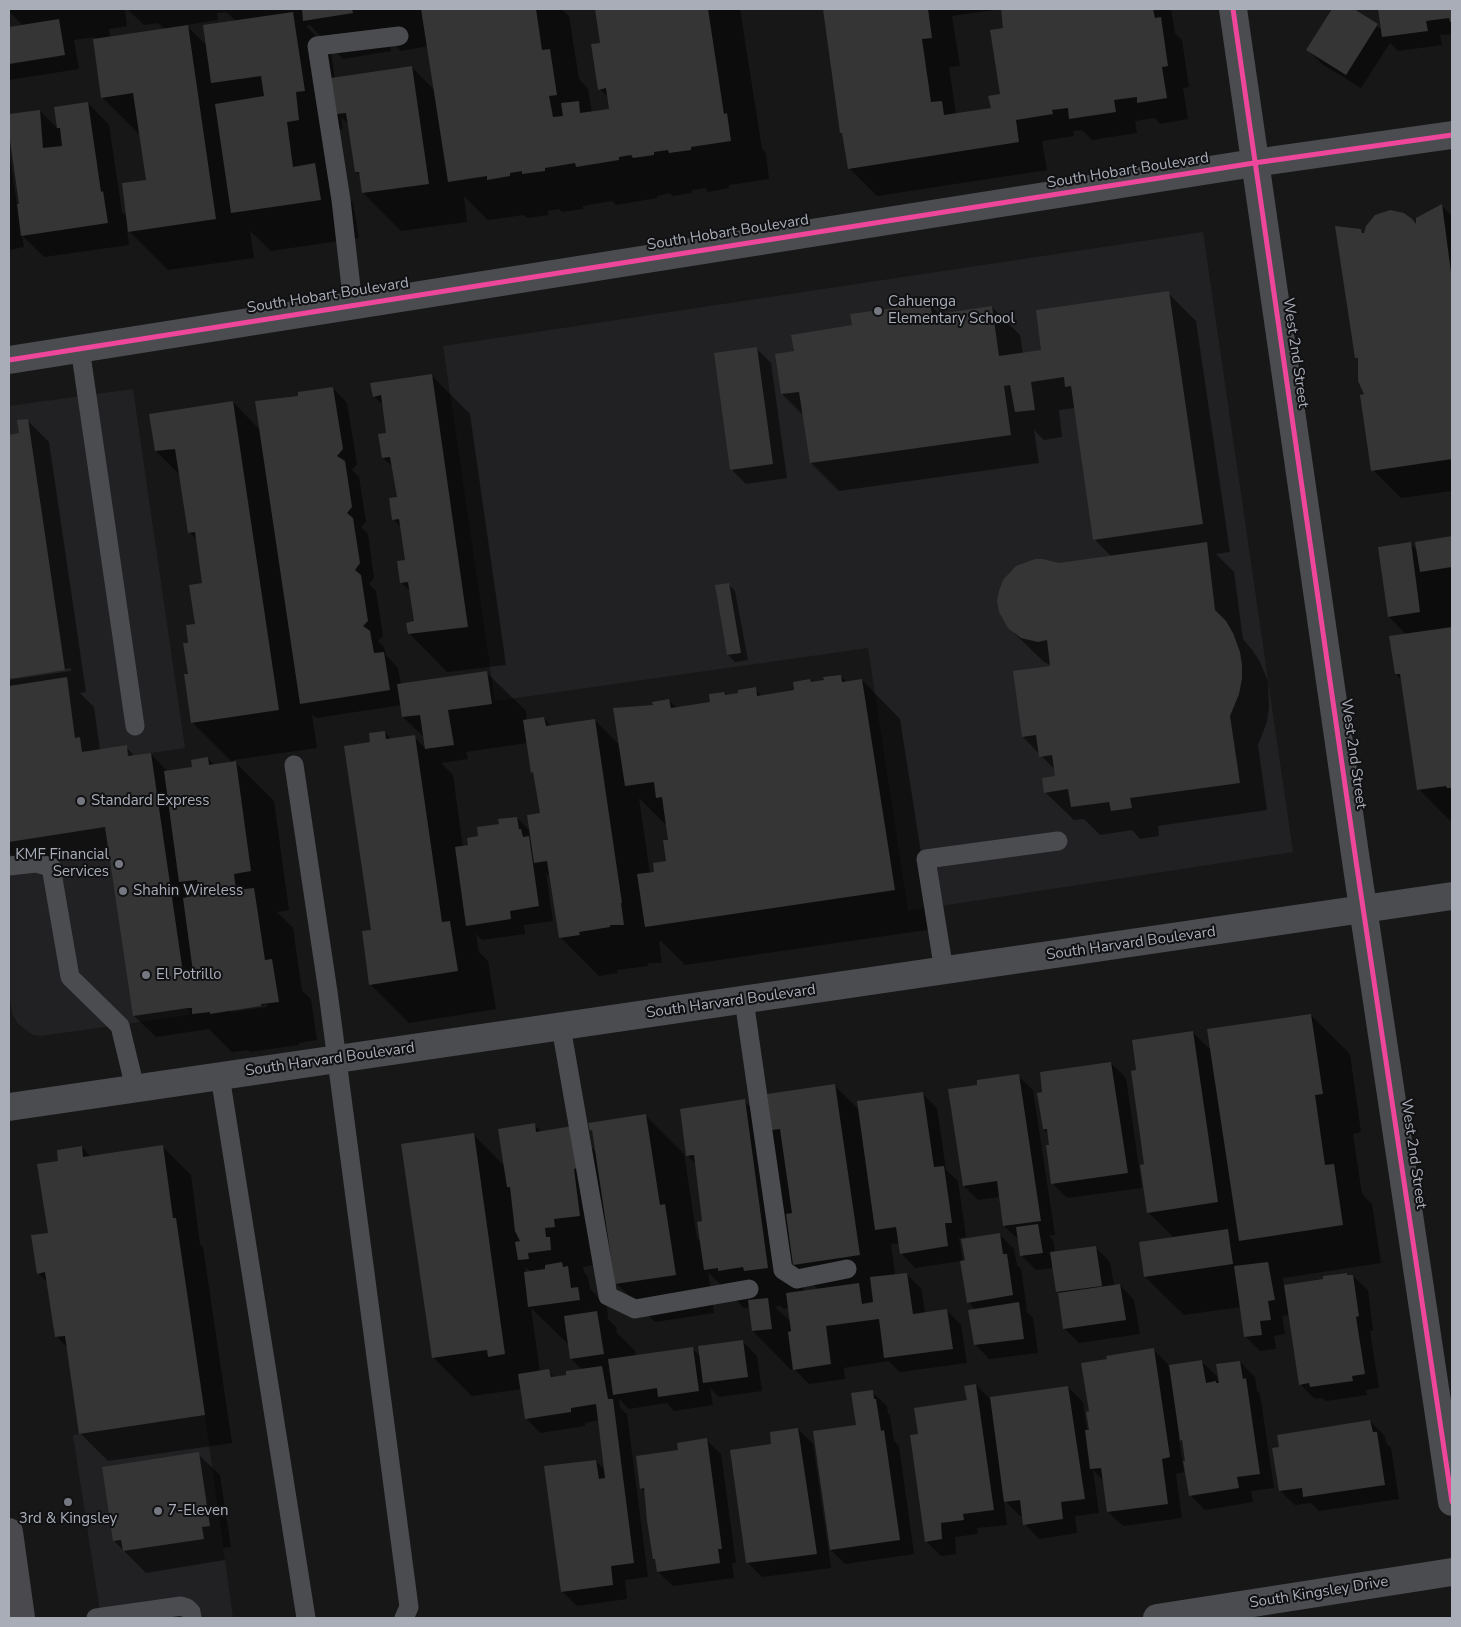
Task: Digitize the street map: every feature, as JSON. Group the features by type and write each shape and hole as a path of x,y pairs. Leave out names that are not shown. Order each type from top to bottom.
{"main road":[{"path":"9,1532 21,1618"}],"street":[{"name":"West 2nd Street","path":"1233,9 1254,163 1452,1502"},
{"name":"South Hobart Boulevard","path":"9,360 1254,163 1452,135"},
{"name":"South Harvard Boulevard","path":"9,1107 1452,896"},
{"name":"South Kingsley Drive","path":"1157,1618 1452,1572"}],"lane":[{"path":"353,305 340,200 317,46 399,36"},
{"path":"80,348 135,726"},
{"path":"294,766 328,992 409,1607 404,1618"},
{"path":"944,971 926,859 1058,841"},
{"path":"9,866 36,863 51,867 70,977 120,1026 135,1088"},
{"path":"744,1000 783,1270 797,1279 847,1269"},
{"path":"561,1027 608,1296 635,1309 749,1289"},
{"path":"220,1076 306,1618"},
{"path":"96,1618 181,1606 191,1612 192,1618"}],"shaded area":[{"path":"1203,232 1293,852 908,911 868,648 495,701 443,346"},
{"path":"133,389 185,748 151,753 189,1015 41,1036 33,1035 18,1024 12,1013 9,992 9,406"},
{"path":"205,1415 233,1618 101,1618 73,1435"}],"building":[{"path":"302,9 352,9 353,13 303,21"},
{"path":"421,9 536,9 542,50 550,49 557,95 549,96 553,117 563,116 561,103 579,101 580,113 609,109 606,88 598,90 591,44 600,43 595,9 708,9 724,114 727,113 731,141 691,147 691,150 669,153 668,150 654,152 654,155 633,158 631,155 619,157 619,160 576,167 575,163 545,168 545,171 522,174 522,171 510,173 510,176 487,180 487,176 448,182"},
{"path":"823,9 928,9 932,38 922,39 931,102 942,101 944,115 991,108 988,96 1000,94 990,30 1003,28 1001,9 1153,9 1155,18 1161,17 1168,66 1162,67 1167,98 1137,103 1137,97 1114,100 1116,112 1069,119 1068,108 1052,110 1053,114 1016,120 1019,142 848,169 842,133 840,133"},
{"path":"1332,9 1354,9 1378,24 1346,75 1306,50"},
{"path":"1378,9 1452,9 1452,22 1450,22 1449,18 1426,21 1428,31 1382,37"},
{"path":"293,12 305,91 296,92 299,120 287,122 293,167 315,163 321,200 231,213 215,104 264,96 261,76 211,83 203,25"},
{"path":"59,19 65,55 9,64 9,27"},
{"path":"188,25 216,219 128,232 122,183 146,180 133,93 101,98 93,39"},
{"path":"412,66 429,184 362,193 359,172 355,172 346,113 337,114 331,78"},
{"path":"88,102 101,192 103,191 108,223 21,236 17,204 19,204 9,133 9,114 40,110 43,148 62,146 60,128 57,128 54,107"},
{"path":"1442,204 1452,280 1452,459 1371,471 1360,395 1364,394 1358,381 1358,358 1355,358 1335,226 1361,229 1362,233 1364,233 1366,226 1375,215 1390,210 1404,213 1416,224 1416,218"},
{"path":"1169,291 1203,524 1093,540 1071,386 1065,387 1064,377 1031,382 1035,410 1015,412 1010,385 1004,386 1011,435 810,463 799,392 781,394 775,354 794,351 791,335 852,325 850,314 930,303 932,315 992,306 999,356 1041,350 1036,310"},
{"path":"757,347 773,464 730,470 714,353"},
{"path":"432,374 468,627 408,634 406,623 414,621 408,582 400,583 397,561 405,560 399,519 392,520 389,498 397,497 390,457 382,458 378,434 386,433 381,395 373,397 370,383"},
{"path":"333,387 343,449 337,456 345,461 352,507 347,513 353,518 360,563 355,570 361,575 368,621 363,626 370,631 374,653 384,652 390,690 300,704 255,401 298,396 298,392"},
{"path":"233,401 279,710 191,723 184,674 188,674 183,643 188,643 186,625 195,624 189,585 202,583 195,532 188,533 175,449 155,451 149,414"},
{"path":"28,419 65,670 9,679 9,435 19,433 17,420"},
{"path":"1452,536 1452,567 1420,572 1415,542"},
{"path":"1207,542 1215,610 1226,621 1233,633 1240,652 1242,665 1239,694 1230,716 1240,783 1130,798 1132,808 1111,811 1109,802 1071,807 1068,789 1044,793 1042,778 1055,776 1052,755 1039,757 1036,735 1022,737 1013,671 1050,666 1047,640 1038,642 1021,638 1008,628 999,612 997,601 1003,580 1016,566 1035,559 1059,563"},
{"path":"1411,542 1420,612 1388,617 1378,547"},
{"path":"729,583 741,653 727,655 715,585"},
{"path":"1452,627 1452,788 1447,788 1446,786 1417,790 1400,674 1395,674 1389,636"},
{"path":"487,671 492,704 448,710 454,745 425,749 420,715 402,717 397,684"},
{"path":"841,675 842,682 862,679 895,890 645,927 637,874 654,872 653,863 666,861 663,840 668,840 662,797 656,798 654,782 625,786 613,708 653,705 652,702 669,699 671,708 710,702 709,694 724,692 725,695 738,693 738,690 756,687 757,696 794,690 793,682 810,679 811,682 824,680 823,677"},
{"path":"67,677 75,738 80,737 82,752 127,745 128,756 151,753 183,973 193,972 183,898 199,895 197,880 179,882 164,771 192,767 191,760 208,757 209,765 236,761 251,871 234,874 236,890 254,888 265,960 272,959 279,1002 210,1014 210,1012 192,1014 192,1008 188,1008 133,1016 105,827 9,842 9,686"},
{"path":"544,717 546,726 595,719 624,925 610,925 610,927 579,932 580,935 559,938 547,861 534,863 527,815 540,813 533,772 531,773 523,720"},
{"path":"385,731 386,739 415,735 442,922 450,921 458,971 369,985 362,931 371,930 344,746 370,742 369,733"},
{"path":"517,817 519,829 521,829 523,837 529,836 539,906 510,911 511,919 466,926 455,847 468,845 467,838 478,836 477,827 499,824 498,819"},
{"path":"1311,1014 1323,1094 1315,1095 1325,1165 1334,1164 1343,1225 1239,1241 1207,1029"},
{"path":"1193,1031 1218,1202 1147,1213 1140,1165 1144,1164 1131,1071 1136,1070 1132,1040"},
{"path":"1111,1062 1128,1173 1051,1184 1046,1145 1049,1145 1047,1129 1043,1129 1037,1093 1042,1092 1040,1072"},
{"path":"1019,1074 1041,1221 1003,1226 997,1181 963,1186 948,1089 977,1085 977,1080"},
{"path":"835,1084 860,1255 793,1265 786,1214 792,1213 780,1129 772,1130 767,1094"},
{"path":"923,1092 934,1167 944,1166 952,1223 945,1223 948,1246 900,1254 896,1227 875,1230 857,1101"},
{"path":"745,1099 768,1268 744,1271 743,1267 718,1271 718,1268 704,1270 697,1222 702,1221 694,1155 686,1156 680,1109"},
{"path":"646,1114 660,1205 665,1204 676,1275 615,1284 592,1130 590,1131 588,1123"},
{"path":"535,1123 536,1132 573,1126 578,1168 574,1169 580,1216 554,1219 555,1227 545,1228 546,1237 550,1237 551,1250 528,1253 529,1259 518,1260 515,1242 520,1241 515,1231 510,1187 507,1187 498,1129"},
{"path":"474,1133 505,1354 488,1357 487,1350 432,1358 401,1144"},
{"path":"163,1145 173,1218 176,1218 205,1415 79,1434 65,1336 55,1337 45,1272 37,1274 31,1235 48,1233 37,1164 58,1161 57,1150 82,1146 83,1157"},
{"path":"1038,1224 1043,1253 1020,1256 1016,1227"},
{"path":"1228,1229 1233,1264 1144,1277 1139,1242"},
{"path":"1000,1233 1003,1254 1007,1254 1013,1295 967,1303 960,1261 965,1260 961,1239"},
{"path":"1096,1246 1102,1286 1056,1292 1050,1252"},
{"path":"562,1262 563,1267 568,1266 571,1288 578,1287 580,1300 528,1307 524,1272 545,1269 545,1265"},
{"path":"1268,1262 1275,1300 1268,1301 1271,1320 1260,1321 1262,1335 1244,1337 1234,1266"},
{"path":"907,1273 913,1314 947,1309 953,1349 884,1358 879,1319 826,1326 831,1364 793,1370 788,1332 791,1331 786,1293 859,1283 862,1304 873,1302 870,1277"},
{"path":"1347,1273 1347,1275 1353,1275 1359,1316 1356,1317 1365,1374 1352,1376 1353,1381 1310,1387 1309,1383 1299,1385 1284,1285 1323,1279 1323,1276"},
{"path":"1120,1284 1126,1320 1063,1329 1058,1293"},
{"path":"768,1298 772,1329 752,1331 748,1300"},
{"path":"1019,1302 1024,1339 974,1345 968,1310"},
{"path":"597,1311 604,1354 570,1359 564,1316"},
{"path":"743,1340 748,1377 703,1383 698,1346"},
{"path":"693,1347 699,1391 658,1397 657,1388 613,1395 608,1359"},
{"path":"1154,1348 1170,1457 1162,1459 1168,1504 1107,1512 1101,1468 1090,1469 1085,1430 1089,1430 1086,1412 1089,1411 1081,1363 1107,1359 1106,1356"},
{"path":"1202,1360 1206,1383 1216,1381 1216,1383 1219,1383 1216,1364 1240,1361 1243,1379 1246,1378 1260,1474 1237,1477 1239,1488 1189,1496 1183,1461 1185,1461 1182,1440 1180,1441 1169,1365"},
{"path":"602,1366 608,1399 613,1399 634,1563 611,1566 613,1585 561,1592 544,1466 596,1460 599,1479 605,1478 596,1404 571,1408 571,1412 525,1419 518,1374 549,1369 551,1377 566,1375 566,1371"},
{"path":"976,1384 994,1510 963,1514 964,1520 941,1523 942,1539 925,1542 910,1435 918,1434 914,1408 967,1400 964,1386"},
{"path":"1068,1386 1085,1499 1061,1502 1063,1519 1023,1525 1020,1500 1004,1502 990,1397"},
{"path":"873,1390 881,1431 884,1430 900,1540 830,1550 813,1431 856,1425 851,1393"},
{"path":"1370,1420 1373,1432 1377,1432 1385,1485 1303,1497 1302,1488 1279,1491 1272,1448 1279,1447 1277,1435"},
{"path":"798,1428 817,1554 746,1563 730,1450 771,1444 770,1432"},
{"path":"707,1438 722,1549 718,1549 720,1563 657,1572 647,1521 644,1488 640,1489 636,1456 678,1450 677,1443"},
{"path":"199,1452 210,1526 202,1527 204,1539 123,1551 121,1540 113,1541 102,1467"}],"cycle path":[{"path":"1233,9 1356,861 1452,1502"},
{"path":"9,360 1254,163 1452,135"}],"place":[{"name":"Cahuenga Elementary School","path":"878,311"},
{"name":"Standard Express","path":"81,801"},
{"name":"KMF Financial Services","path":"119,864"},
{"name":"Shahin Wireless","path":"123,891"},
{"name":"El Potrillo","path":"146,975"},
{"name":"3rd & Kingsley","path":"68,1502"},
{"name":"7-Eleven","path":"158,1511"}]}
